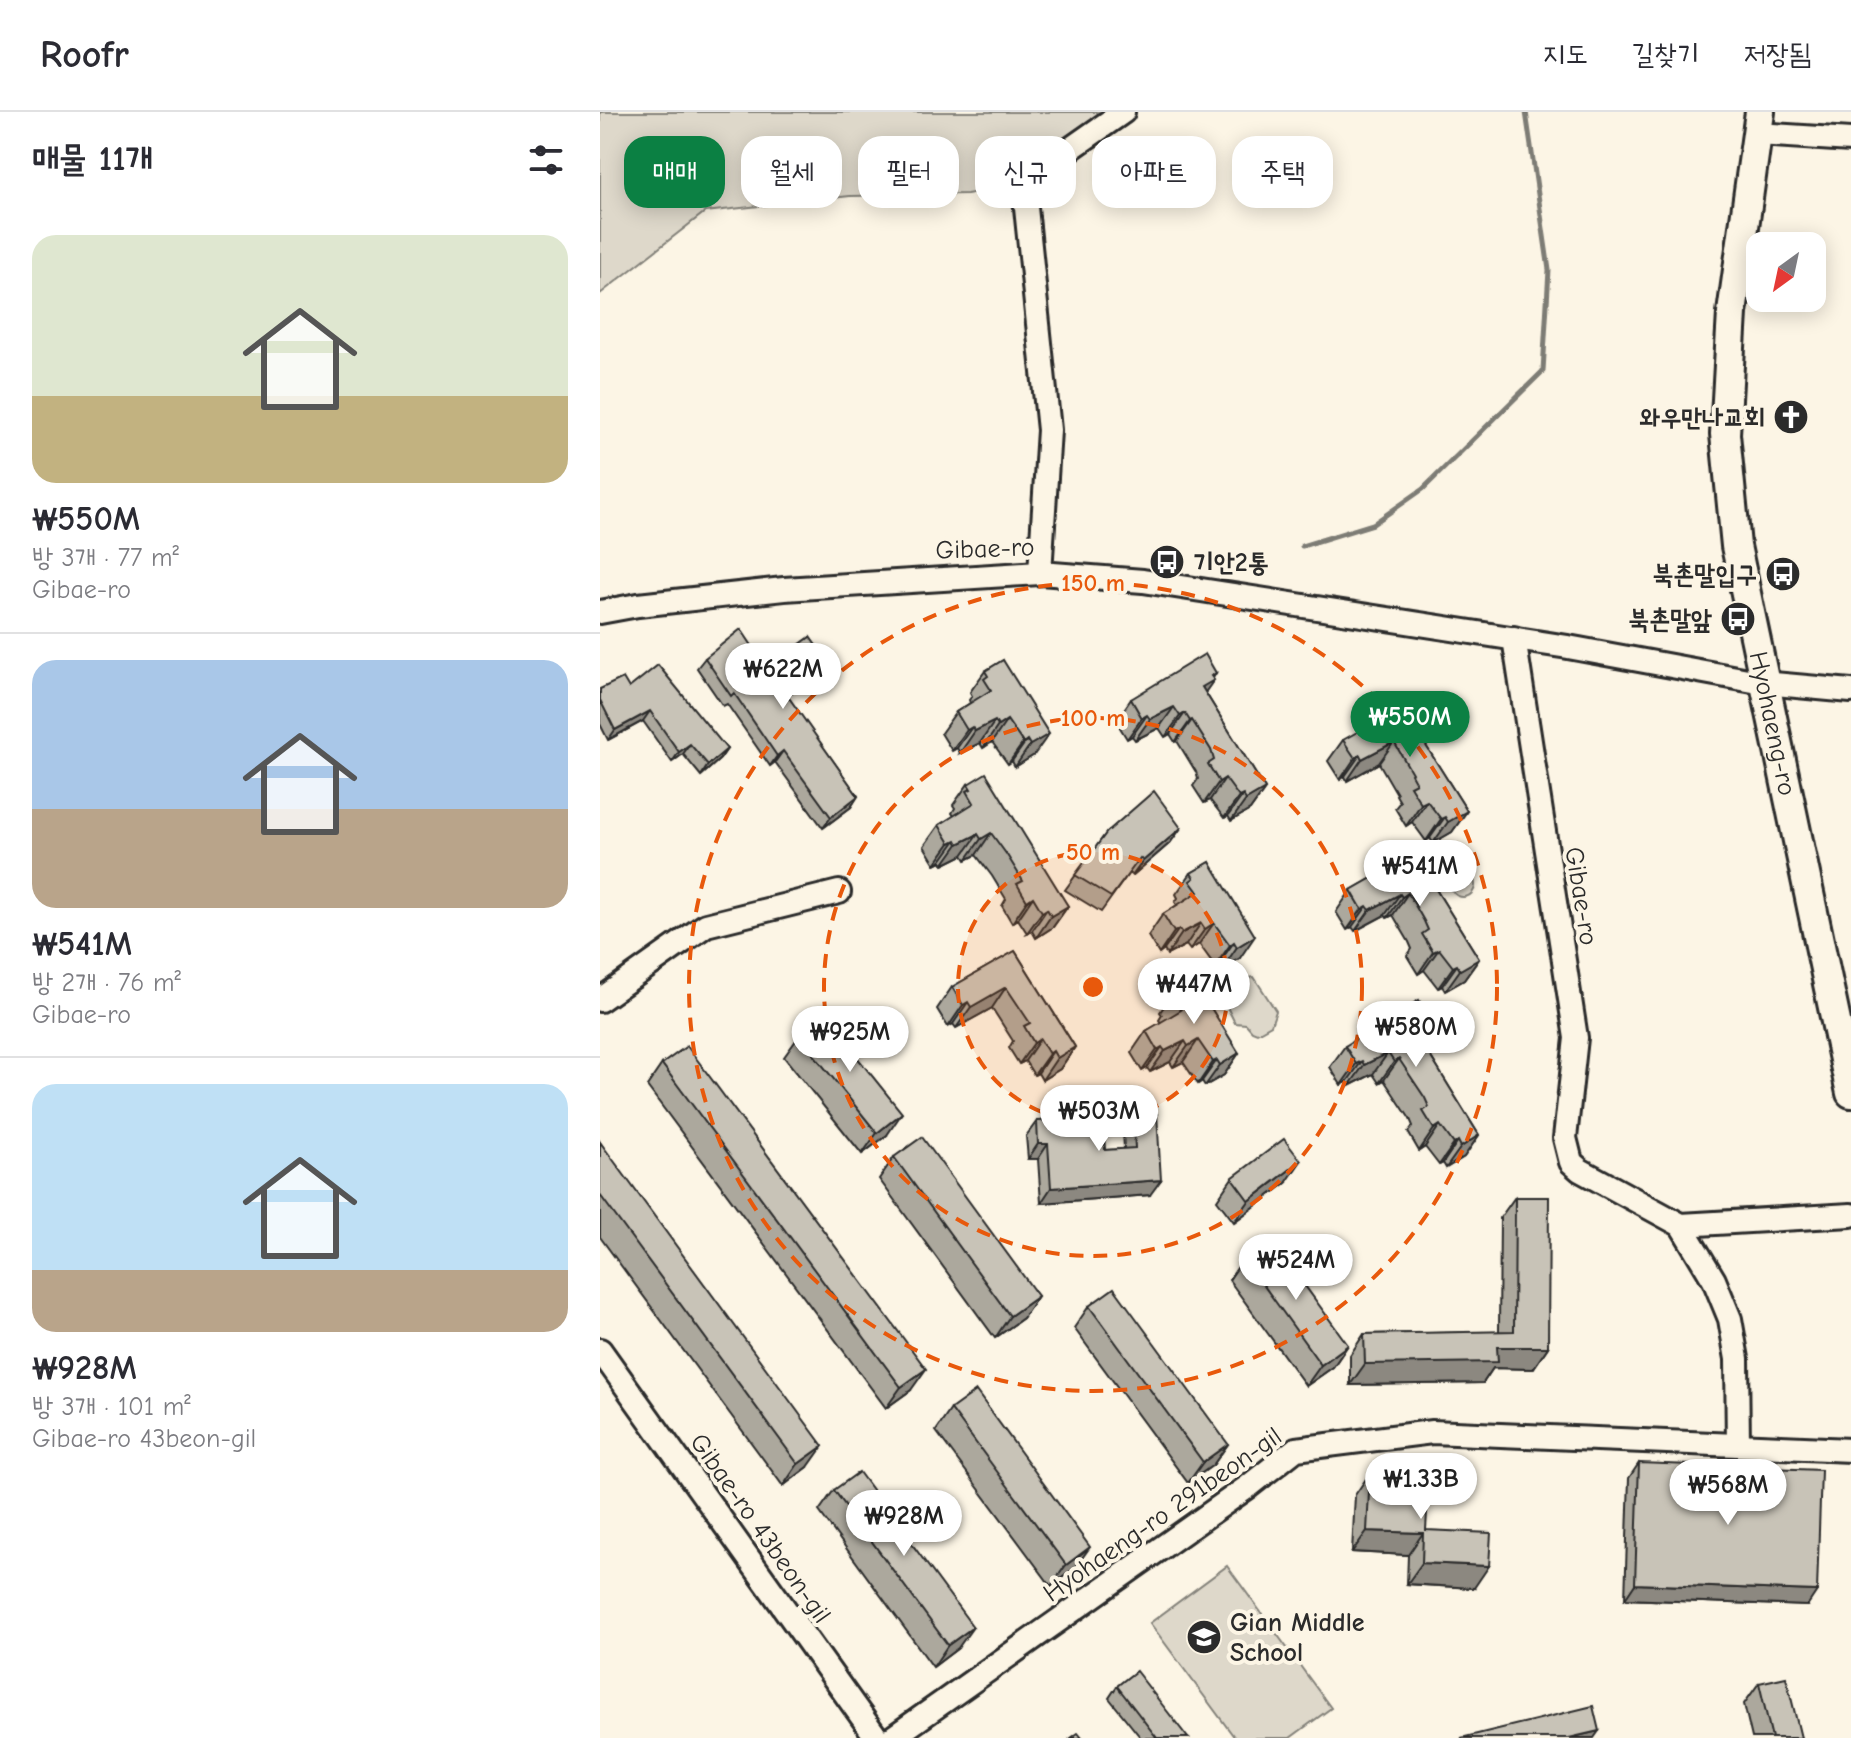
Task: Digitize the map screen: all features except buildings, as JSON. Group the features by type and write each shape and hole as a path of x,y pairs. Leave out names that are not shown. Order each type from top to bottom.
{"main road":[{"name":"Hyohaeng-ro","path":"1759,123 1732,313 1725,434 1736,546 1851,1093"}],"street":[{"path":"1040,573 1049,430 1025,198 1046,166 1123,112"},
{"path":"1759,123 1851,140"},
{"name":"Gibae-ro","path":"600,612 784,589 1040,573 1143,581 1446,630 1514,638 1764,683 1851,691"},
{"name":"Gibae-ro","path":"1514,638 1576,1038 1565,1138 1571,1162 1580,1170 1681,1225"},
{"path":"600,1000 706,925 839,892"},
{"path":"1738,1445 1737,1359 1730,1319 1714,1280 1681,1225 1851,1215"},
{"name":"Gibae-ro 43beon-gil","path":"600,1350 877,1738"},
{"name":"Hyohaeng-ro 291beon-gil","path":"892,1738 1249,1486 1296,1449 1432,1432 1851,1450"}],"shaded area":[{"path":"600,112 1112,112 1076,138 975,136 975,193 967,194 959,194 959,136 858,136 858,196 842,197 842,136 741,136 741,208 705,212 600,294"},
{"path":"1463,873 1471,877 1475,885 1471,893 1463,897 1455,893 1451,885 1455,877"},
{"path":"1254,977 1276,1011 1271,1025 1257,1033 1246,1024 1235,1023 1222,997"},
{"path":"1227,1566 1331,1708 1290,1738 1235,1738 1150,1623"}],"waterway":[{"path":"1302,546 1373,524 1423,489 1543,371 1549,270 1526,112"}],"place":[{"name":"와우만나교회","path":"1791,417"},
{"name":"기안2통","path":"1167,562"},
{"name":"북촌말입구","path":"1783,574"},
{"name":"북촌말앞","path":"1738,619"},
{"name":"Gian Middle School","path":"1204,1637"}]}
